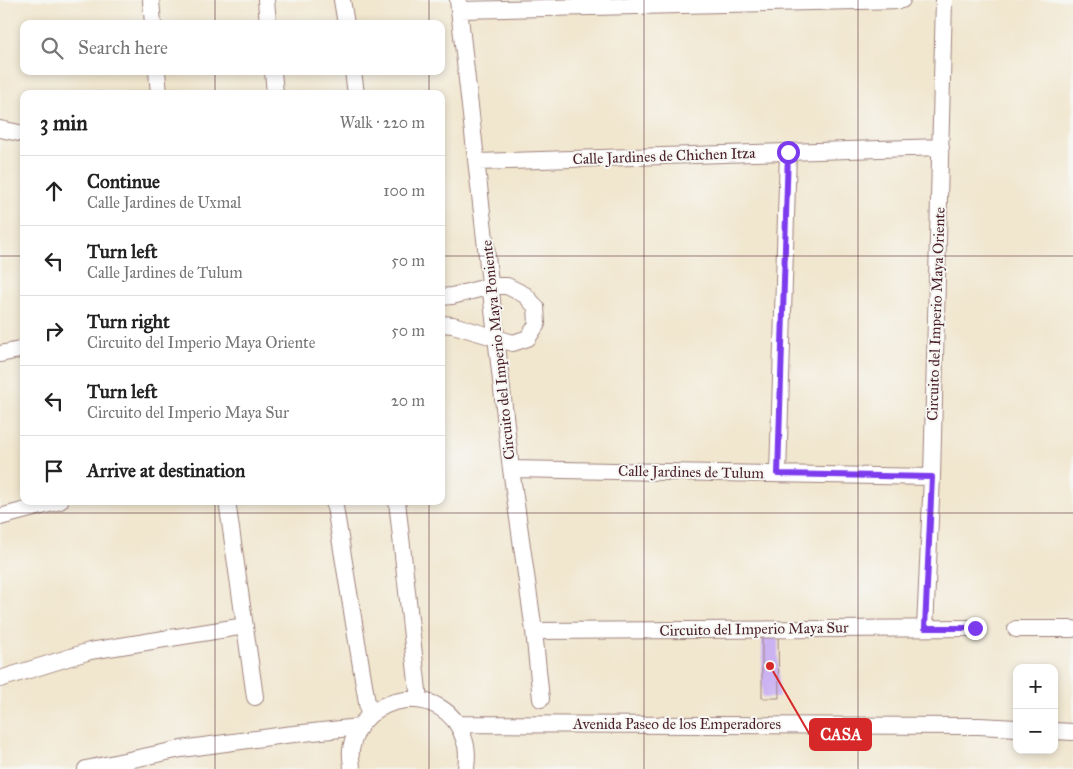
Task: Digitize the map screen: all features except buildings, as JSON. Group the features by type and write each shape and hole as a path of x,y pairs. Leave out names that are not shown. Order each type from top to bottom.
{"street":[{"path":"151,0 153,20"},
{"path":"266,0 268,20"},
{"path":"342,0 345,20"},
{"path":"459,5 902,0"},
{"name":"Circuito del Imperio Maya Oriente","path":"925,628 932,477 944,0"},
{"name":"Circuito del Imperio Maya Poniente","path":"459,5 511,469 534,631 541,699"},
{"path":"157,75 159,90"},
{"path":"273,75 275,90"},
{"path":"354,75 355,90"},
{"path":"0,129 20,133"},
{"name":"Calle Jardines de Chichen Itza","path":"478,162 940,147"},
{"path":"778,474 788,152"},
{"path":"445,297 491,286 507,286 525,295 536,307 538,324 528,338 513,343 445,324"},
{"path":"0,354 20,350"},
{"name":"Calle Jardines de Tulum","path":"511,469 932,477"},
{"path":"0,517 45,505"},
{"path":"228,505 255,697"},
{"path":"335,505 364,721"},
{"path":"397,505 419,700"},
{"path":"0,679 90,651 245,626"},
{"name":"Circuito del Imperio Maya Sur","path":"534,631 975,628"},
{"path":"1016,629 1073,630"},
{"path":"352,769 351,751 364,721 384,705 401,700 419,700 434,704 446,712 457,724 464,738 467,753 466,769"},
{"path":"86,769 181,748 364,721"},
{"name":"Avenida Paseo de los Emperadores","path":"457,724 979,726 1013,728"},
{"path":"1058,731 1073,732"}],"place":[{"name":"CASA","path":"770,666"}],"route":[{"path":"788,152 778,474 932,477 925,628 975,628"}]}
